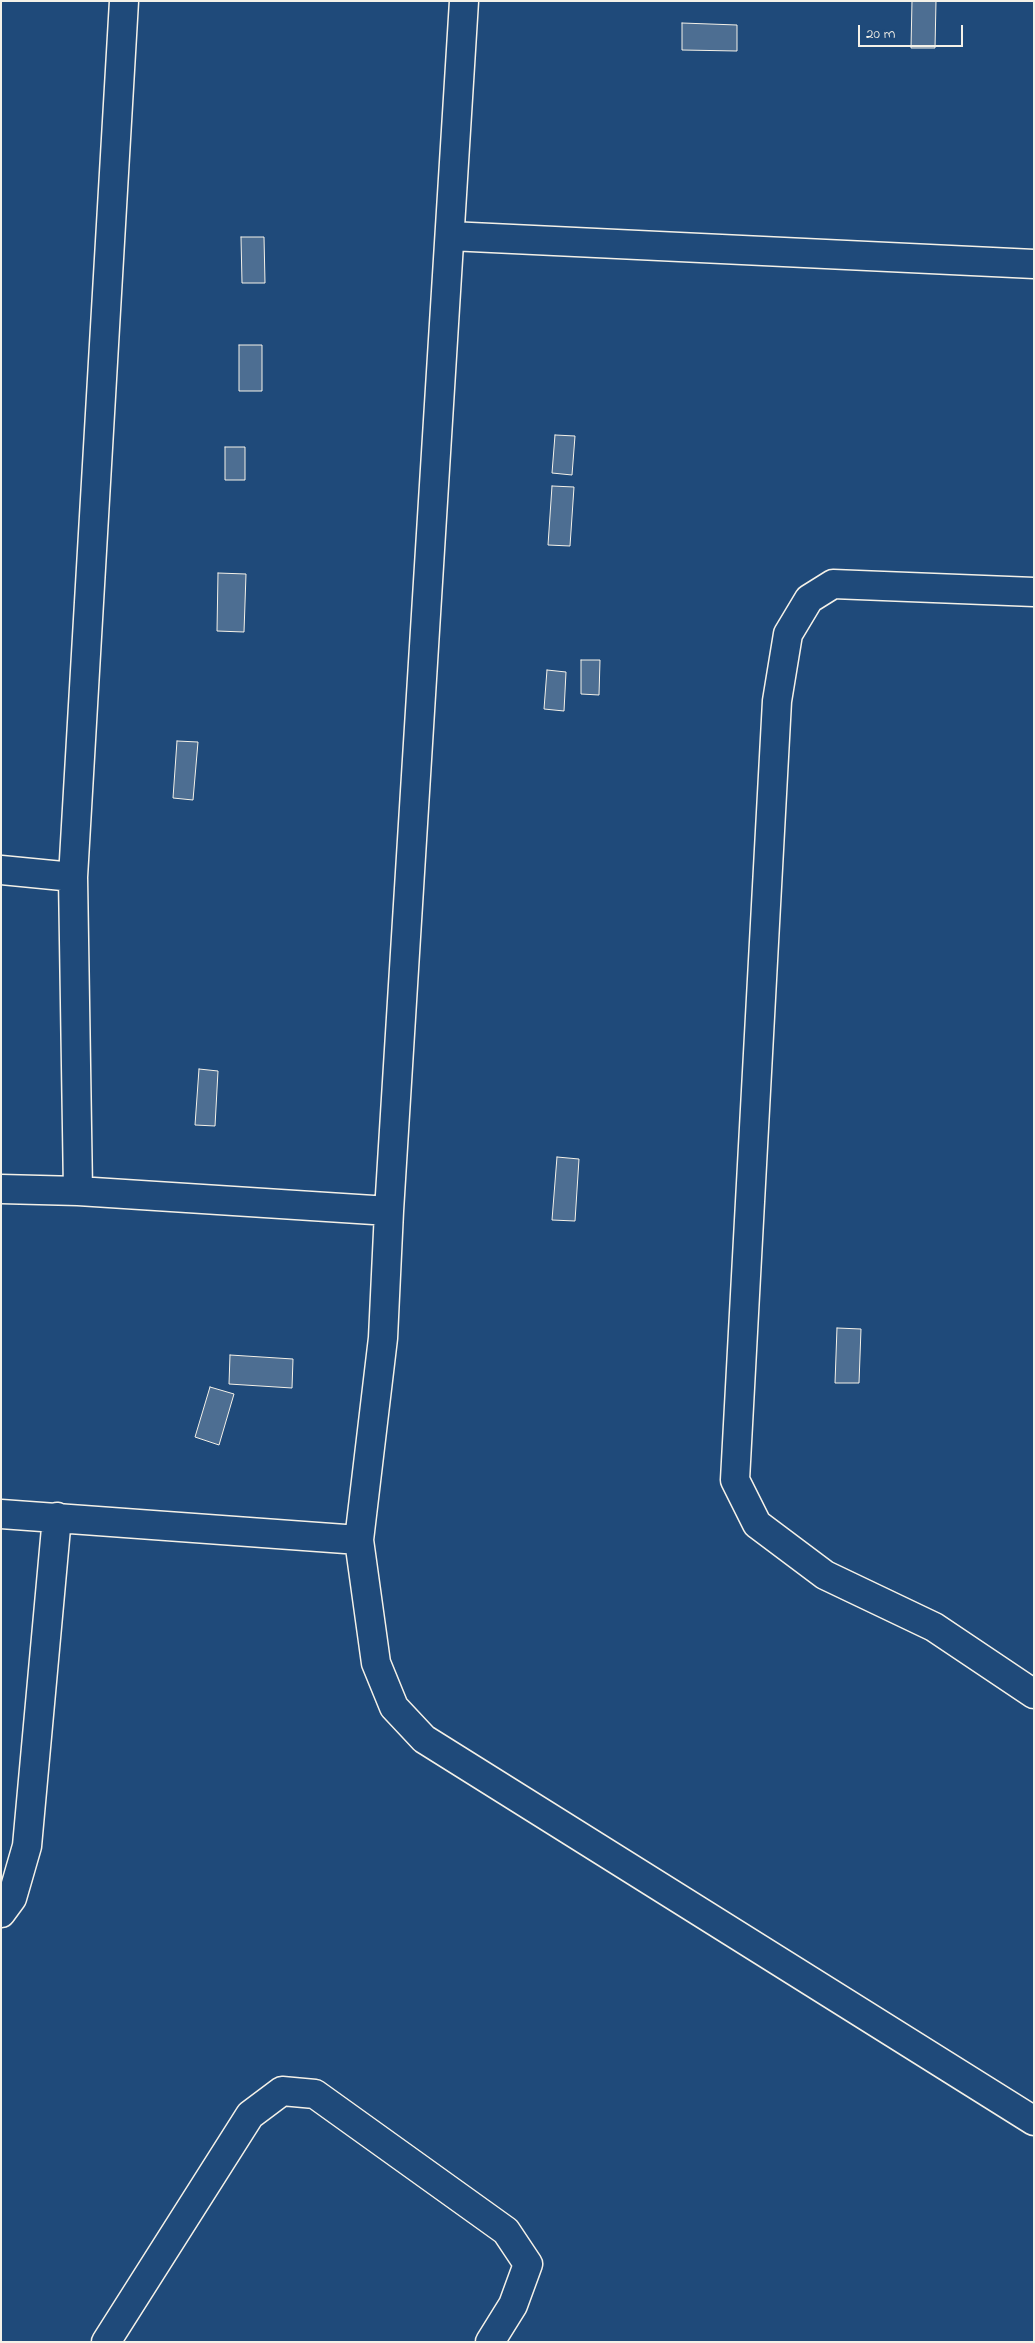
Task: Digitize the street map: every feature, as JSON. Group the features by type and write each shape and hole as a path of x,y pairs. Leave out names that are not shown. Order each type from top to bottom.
{"street":[{"path":"78,1191 73,877 124,1"},
{"path":"464,1 389,1211 383,1338 359,1540 376,1663 394,1707 424,1739 1034,2121"},
{"path":"450,236 1034,264"},
{"path":"1034,592 833,584 809,598 788,634 777,701 735,1480 757,1524 825,1575 934,1627 1034,1694"},
{"path":"1,870 73,877"},
{"path":"1,1189 78,1191 389,1211"},
{"path":"1,1514 359,1540"},
{"path":"1,1914 12,1898 27,1846 57,1517"},
{"path":"106,2342 250,2115 282,2091 315,2094 506,2231 528,2264 513,2305 490,2342"}],"building":[{"path":"912,1 936,1 935,48 911,48"},
{"path":"682,23 737,25 737,51 682,50"},
{"path":"241,237 264,237 265,283 242,283"},
{"path":"239,345 262,345 262,391 239,391"},
{"path":"555,435 575,436 572,475 552,473"},
{"path":"225,447 245,447 245,480 225,480"},
{"path":"552,486 574,487 570,546 548,545"},
{"path":"218,573 246,574 244,632 217,631"},
{"path":"581,660 600,660 599,695 581,694"},
{"path":"547,670 566,672 564,711 544,709"},
{"path":"177,741 198,742 193,800 173,798"},
{"path":"199,1069 218,1071 215,1126 195,1125"},
{"path":"557,1157 579,1159 575,1221 552,1220"},
{"path":"837,1328 861,1329 859,1383 835,1383"},
{"path":"230,1355 293,1359 292,1388 229,1384"},
{"path":"210,1387 234,1394 219,1445 195,1437"}]}
